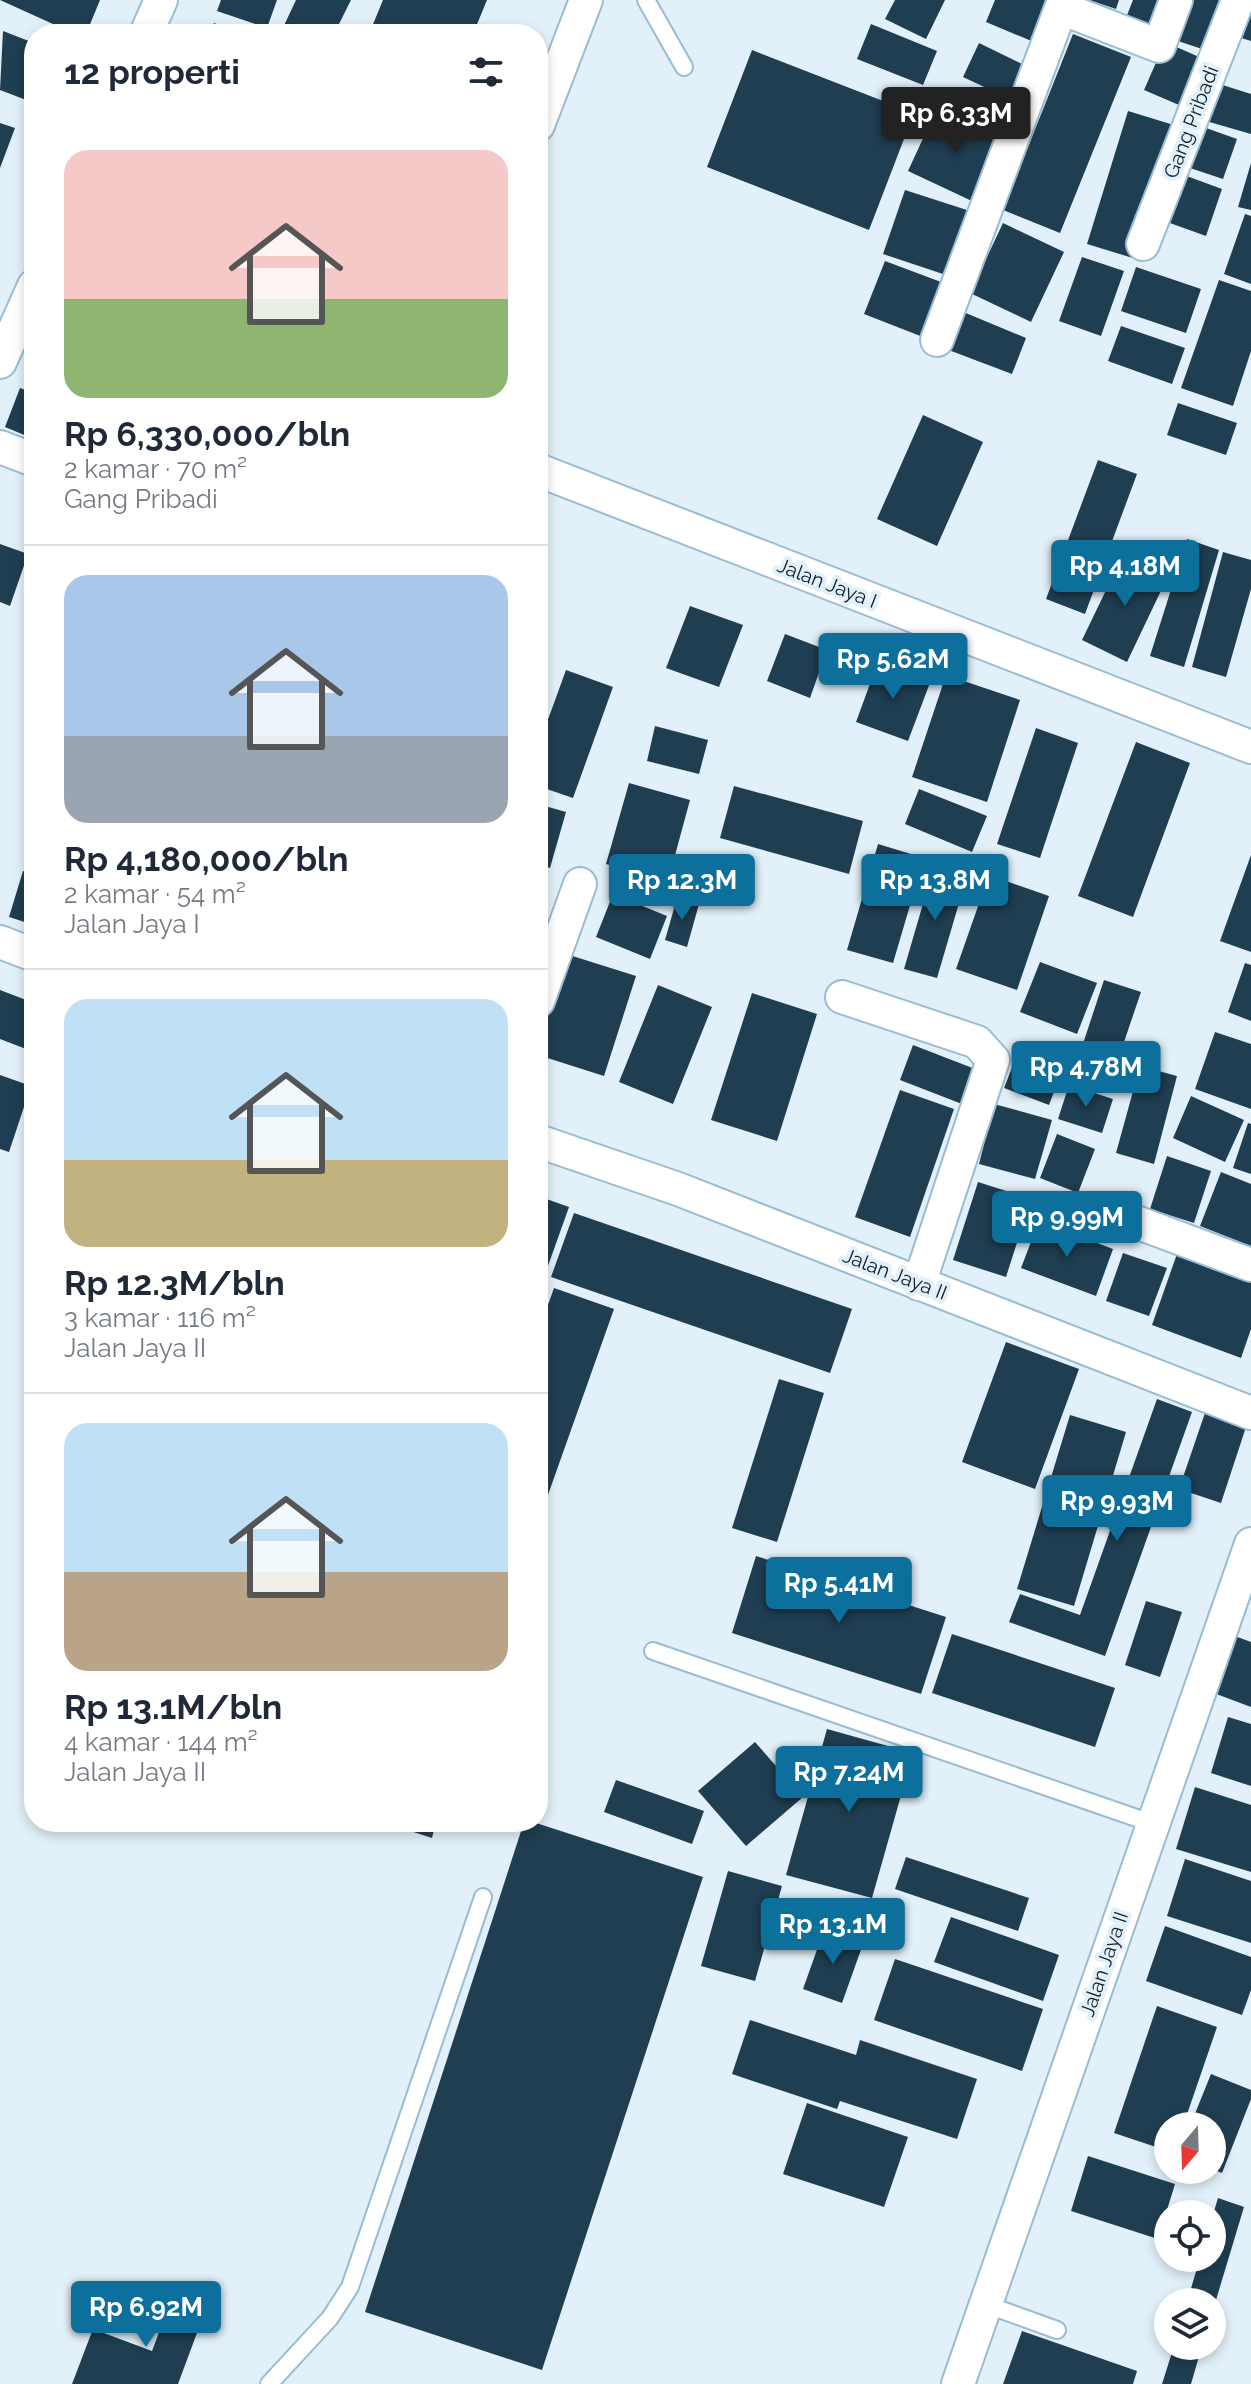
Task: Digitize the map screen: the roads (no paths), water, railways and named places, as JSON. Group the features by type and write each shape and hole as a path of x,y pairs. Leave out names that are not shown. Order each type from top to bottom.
{"street":[{"path":"150,24 161,0"},
{"path":"548,99 586,0"},
{"path":"937,340 1061,8 1159,46 1176,0"},
{"name":"Gang Pribadi","path":"1143,244 1238,0"},
{"path":"0,362 24,308"},
{"path":"0,447 24,456"},
{"name":"Jalan Jaya I","path":"548,474 1251,747"},
{"path":"548,973 580,884"},
{"path":"0,942 24,951"},
{"path":"842,997 977,1042 993,1060 919,1284"},
{"name":"Jalan Jaya II","path":"548,1144 678,1189 1251,1413"},
{"path":"1104,1210 1251,1265"},
{"name":"Jalan Jaya II","path":"958,2384 1154,1824 1242,1600 1251,1544"}],"lane":[{"path":"646,0 684,67"},
{"path":"653,1651 1154,1824"},
{"path":"269,2384 330,2318 350,2287 483,1897"},
{"path":"985,2304 1057,2330"}]}
